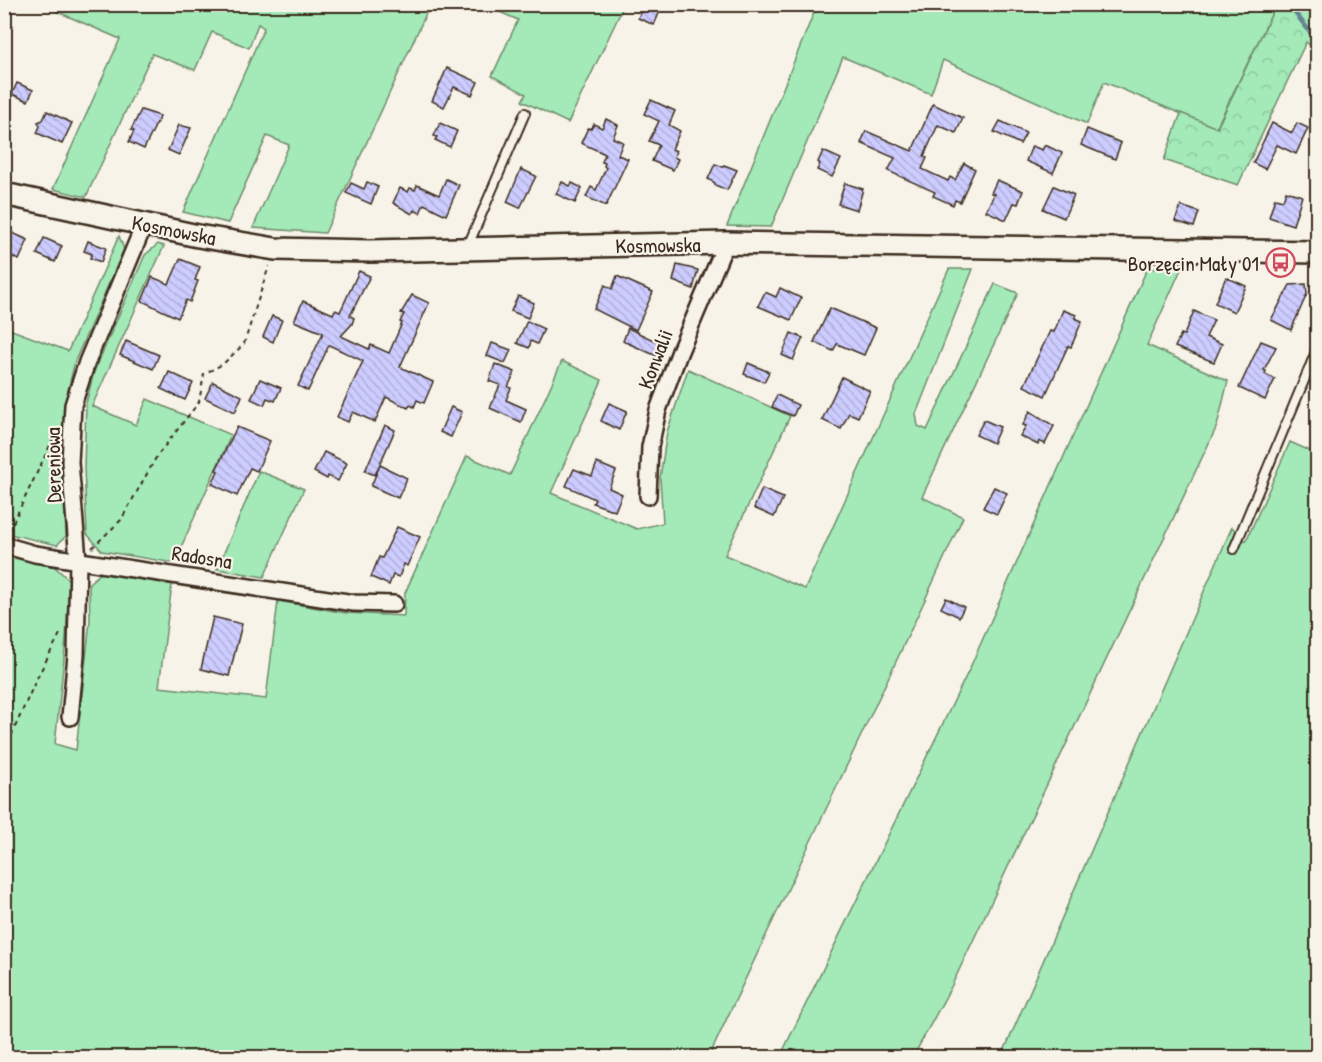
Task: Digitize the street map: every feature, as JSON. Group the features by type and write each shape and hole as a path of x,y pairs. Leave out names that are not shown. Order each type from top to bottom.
{"street":[{"name":"Kosmowska","path":"4,194 144,225 275,249 370,251 726,243 1317,252"},
{"name":"Dereniowa","path":"70,717 76,655 78,560 70,462 73,405 87,362 144,225"},
{"name":"Konwalii","path":"648,496 650,447 658,410 680,351 726,243"},
{"name":"Radosna","path":"4,545 36,554 354,603 394,604"}],"lane":[{"path":"466,249 525,113"},
{"path":"1234,549 1317,347"}],"path":[{"path":"78,560 121,520 157,456 199,402 204,374 223,364 244,344 275,249"},
{"path":"4,538 12,526 56,433"},
{"path":"4,752 36,680 62,630"}],"green space":[{"path":"42,5 430,5 325,233 253,228 289,145 267,136 228,223 183,212 264,28 258,24 249,48 212,32 195,70 152,54 86,197 53,189 120,39"},
{"path":"484,5 624,5 568,123 522,101 526,94 492,76 518,20"},
{"path":"817,5 1276,5 1216,128 1104,82 1087,124 943,60 931,94 843,57 771,227 727,226"},
{"path":"1276,5 1317,5 1317,52 1306,42 1238,185 1164,160 1181,113 1217,128"},
{"path":"119,236 124,249 75,361 66,399 62,440 66,536 57,545 5,533 4,327 68,351"},
{"path":"158,244 164,246 92,406 136,425 147,399 231,435 174,563 102,551 87,534 84,468 86,403 94,372 145,255"},
{"path":"1182,267 1147,345 1228,381 1217,426 952,985 913,1057 780,1057 969,670 1147,269"},
{"path":"949,269 973,269 916,414 918,426 927,430 995,284 1018,293 922,497 963,517 709,1057 5,1057 5,556 55,567 69,580 66,639 55,744 76,750 90,621 89,583 101,573 172,584 159,687 266,699 278,601 346,613 404,616 405,593 467,456 510,475 562,361 602,380 551,493 637,529 663,523 660,478 667,432 688,369 790,416 725,555 805,589"},
{"path":"1290,442 1317,454 1317,1057 1001,1058 1232,527 1246,541"},
{"path":"259,471 304,489 264,577 217,569"}],"building":[{"path":"644,4 663,4 654,25 638,18"},
{"path":"447,68 478,82 472,95 454,87 444,107 432,101"},
{"path":"17,83 33,90 28,101 12,94"},
{"path":"651,100 675,111 669,125 680,131 672,149 676,151 674,157 678,159 673,170 652,161 659,145 649,141 659,121 644,114"},
{"path":"933,104 963,118 956,133 938,125 924,156 927,158 922,169 948,181 950,177 955,180 964,163 975,169 960,202 955,200 953,205 933,196 935,192 888,171 895,158 861,143 866,131 912,151"},
{"path":"141,110 160,116 144,149 129,142 134,131 131,130"},
{"path":"47,111 72,123 62,144 37,133 40,126 38,122 43,120"},
{"path":"606,119 618,125 613,138 623,142 618,155 628,159 606,206 586,197 591,187 596,190 606,168 605,163 602,162 605,154 581,143 588,128 591,129 594,124 602,128"},
{"path":"1000,121 1026,133 1020,144 994,132"},
{"path":"440,123 457,131 450,147 435,140 437,137 434,136"},
{"path":"1272,123 1292,133 1297,123 1308,128 1296,154 1277,145 1265,169 1253,163"},
{"path":"179,125 191,128 179,155 168,150"},
{"path":"1087,129 1121,143 1115,159 1081,145"},
{"path":"1045,145 1062,153 1053,173 1026,161 1032,146 1042,150"},
{"path":"823,151 841,159 832,177 817,170"},
{"path":"715,164 737,170 727,190 708,179"},
{"path":"521,169 536,176 520,208 507,202"},
{"path":"446,179 459,185 446,215 424,204 420,213 414,210 412,214 393,203 400,188 408,192 410,188 415,190 417,185 439,195"},
{"path":"997,180 1023,191 1018,204 1014,203 1006,220 986,211 994,194 991,193"},
{"path":"367,182 378,187 371,204 346,193 351,183 364,189"},
{"path":"562,182 570,186 572,183 582,188 575,203 556,194"},
{"path":"845,183 863,189 857,210 838,204"},
{"path":"1054,186 1074,195 1064,218 1043,209"},
{"path":"1286,191 1302,196 1293,225 1269,217 1275,198 1283,200"},
{"path":"1181,206 1199,212 1194,227 1175,221"},
{"path":"8,231 28,240 19,260 4,253 4,238"},
{"path":"44,238 62,246 55,262 37,254"},
{"path":"88,241 106,248 101,262 90,258 92,254 84,251"},
{"path":"180,259 200,267 195,280 198,281 190,302 186,300 178,318 142,301 152,277 169,284"},
{"path":"677,265 698,270 693,289 673,281"},
{"path":"359,271 370,276 350,316 354,318 352,324 341,336 369,349 371,345 389,353 402,323 400,322 404,314 401,313 412,295 429,303 400,367 433,382 424,403 417,400 414,407 410,405 408,408 386,397 375,422 353,412 348,422 337,417 363,361 329,345 308,391 298,386 323,333 294,321 303,301 333,314 335,310 340,312"},
{"path":"617,276 653,292 636,330 594,309 605,285 612,289"},
{"path":"1226,277 1246,286 1234,312 1215,303"},
{"path":"1306,284 1307,294 1291,330 1271,320 1290,285"},
{"path":"780,288 801,298 791,320 758,306 765,292 776,297"},
{"path":"518,296 534,303 528,318 511,311"},
{"path":"830,308 876,328 864,355 837,344 833,351 814,342"},
{"path":"1063,310 1076,315 1075,318 1082,321 1045,396 1024,386 1050,331 1054,332"},
{"path":"1194,311 1214,320 1206,337 1222,344 1214,362 1175,347 1181,334 1184,335"},
{"path":"272,316 282,320 273,342 263,337"},
{"path":"527,321 544,329 537,344 531,341 529,348 517,343"},
{"path":"628,328 664,345 659,357 623,341"},
{"path":"791,333 803,338 793,360 782,355"},
{"path":"126,341 159,355 153,369 120,355"},
{"path":"1261,341 1276,347 1264,370 1265,374 1275,379 1265,400 1239,388"},
{"path":"492,343 511,350 505,363 487,356"},
{"path":"748,363 769,372 764,382 744,374"},
{"path":"495,364 515,372 508,387 511,388 506,400 526,409 521,422 490,408 500,385 489,381"},
{"path":"169,372 193,383 185,400 161,389"},
{"path":"842,377 870,391 858,417 849,413 841,429 822,420"},
{"path":"260,379 281,388 275,401 267,398 264,405 251,399"},
{"path":"213,382 242,396 235,412 205,398"},
{"path":"777,395 798,405 793,416 772,407"},
{"path":"609,403 627,411 619,430 601,421"},
{"path":"451,407 462,412 451,437 440,432"},
{"path":"1030,411 1054,426 1045,444 1039,441 1038,445 1020,436 1026,426 1023,425"},
{"path":"984,420 1000,427 993,443 976,435"},
{"path":"385,425 395,430 375,475 365,471"},
{"path":"237,427 270,441 257,471 250,468 237,496 212,484 218,471 216,470"},
{"path":"324,452 347,463 338,481 328,476 327,479 314,472"},
{"path":"597,463 616,471 609,488 622,494 615,511 593,503 595,499 566,486 574,469 592,476"},
{"path":"380,465 407,478 398,498 371,486"},
{"path":"994,487 1007,493 997,514 983,508"},
{"path":"762,489 783,498 774,517 754,508"},
{"path":"397,527 420,537 407,566 404,564 399,577 393,575 389,585 371,577 379,557 382,558"},
{"path":"946,598 964,607 959,617 941,608"},
{"path":"213,617 242,624 229,676 201,669"}],"waterway":[{"path":"1288,4 1318,42"}],"place":[{"name":"Borzęcin Mały 01","path":"1280,263"}]}
